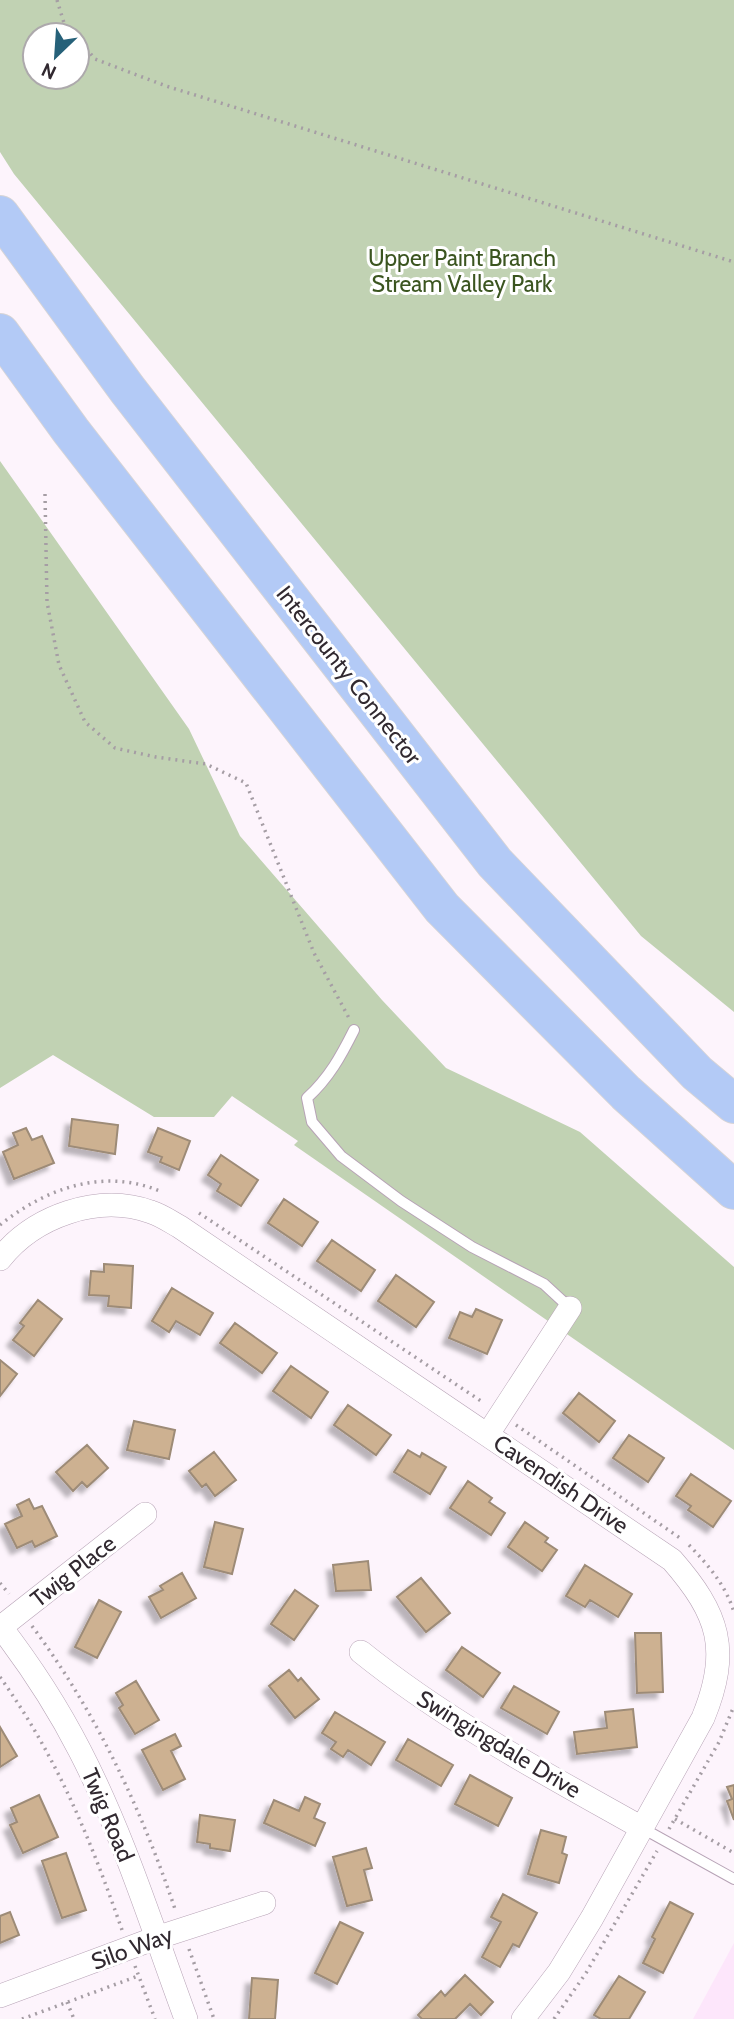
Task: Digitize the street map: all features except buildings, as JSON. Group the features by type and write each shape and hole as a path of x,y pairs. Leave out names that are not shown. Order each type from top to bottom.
{"highway":[{"name":"Intercounty Connector","path":"0,215 127,389 495,863 697,1073 734,1104"},
{"path":"0,333 71,431 442,908 626,1093 734,1190"}],"street":[{"name":"Cavendish Drive","path":"0,1259 8,1248 40,1223 68,1212 94,1206 122,1206 151,1212 180,1227 672,1560 694,1585 709,1611 717,1639 718,1670 704,1718 559,1972 523,2019"},
{"path":"488,1434 570,1308"},
{"name":"Twig Place","path":"1,1627 145,1514"},
{"name":"Twig Road","path":"1,1627 54,1705 106,1806 186,2019"},
{"name":"Swingingdale Drive","path":"361,1652 398,1682 464,1726 642,1828"},
{"name":"Silo Way","path":"0,1997 156,1938 264,1903"}],"lane":[{"path":"354,1030 337,1065 322,1085 307,1098 312,1122 341,1156 401,1201 472,1247 544,1284 570,1308"},
{"path":"642,1828 734,1879"}],"path":[{"path":"57,0 63,21"},
{"path":"91,54 95,59 166,86 734,262"},
{"path":"44,494 49,615 59,665 86,722 115,748 206,764 246,783 314,953 346,1009 354,1030"},
{"path":"0,1677 44,1745 76,1807 155,2019"},
{"path":"554,2019 586,1973 664,1840 719,1741 734,1706"},
{"path":"674,1819 734,1853"},
{"path":"22,2019 138,1976"},
{"path":"67,2002 74,2019"}],"shaded area":[{"path":"734,1943 734,2019 693,2019"}],"green space":[{"name":"Upper Paint Branch Stream Valley Park","path":"0,0 734,0 734,1012 641,936 14,174 0,152"},
{"path":"0,461 189,729 240,836 382,1000 446,1068 580,1132 734,1267 734,1450 294,1145 298,1141 232,1096 214,1117 154,1117 53,1055 0,1088"}]}
